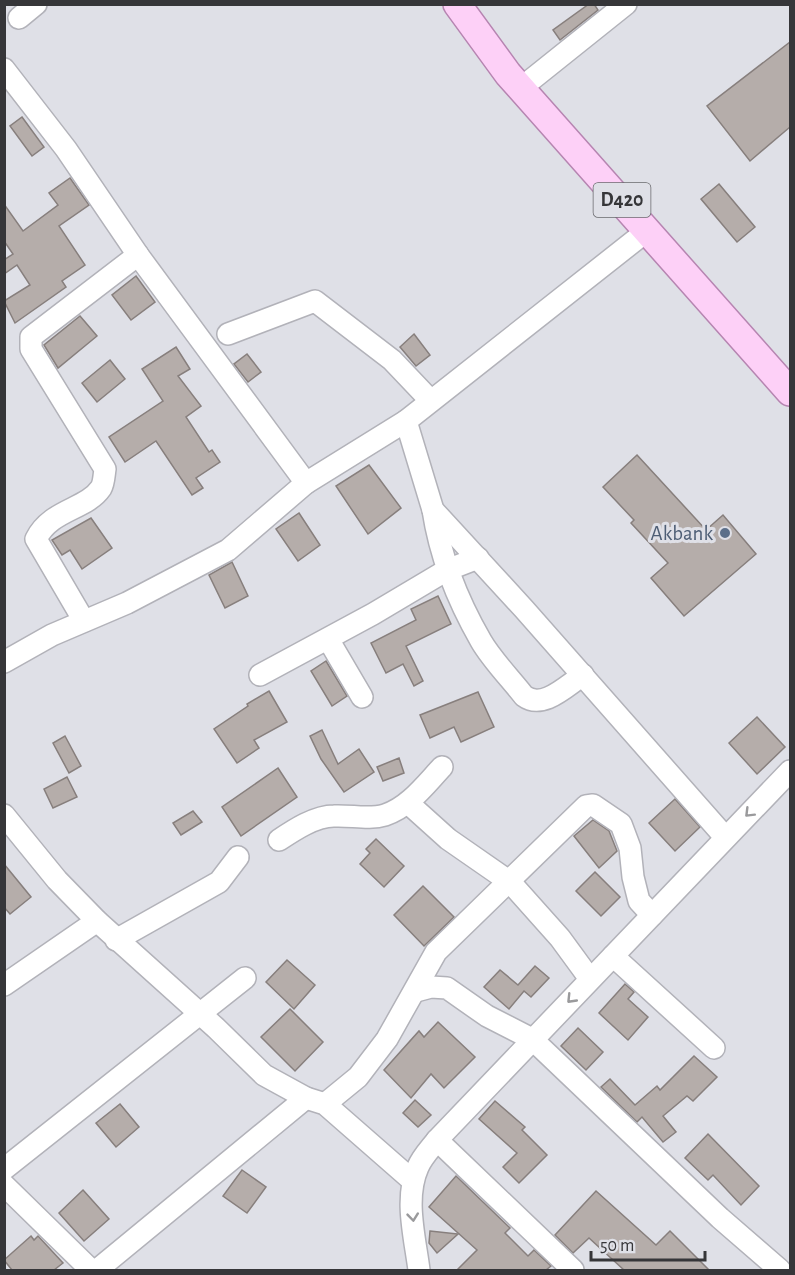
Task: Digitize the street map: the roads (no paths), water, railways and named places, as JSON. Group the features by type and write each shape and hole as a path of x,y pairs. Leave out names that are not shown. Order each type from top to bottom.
{"main road":[{"name":"D420","path":"458,4 521,88 790,392"}],"street":[{"path":"19,18 36,4"},
{"path":"521,88 626,4"},
{"path":"4,69 66,149 138,255 306,483"},
{"path":"4,662 52,634 127,603 228,550 306,483 406,421 648,230"},
{"path":"84,621 36,539 43,525 95,494 103,486 105,469 31,349 31,337 138,255"},
{"path":"228,333 315,301 392,360 430,400"},
{"path":"406,421 433,510 437,536 447,570 481,642 524,696 531,701 544,700 583,675"},
{"path":"433,510 583,675 725,837"},
{"path":"260,675 447,570 478,558"},
{"path":"327,639 362,697"},
{"path":"279,840 297,828 332,816 385,815 408,803 442,767"},
{"path":"419,1270 412,1210 413,1181 418,1165 437,1140 532,1039 790,771"},
{"path":"408,803 448,839 510,882 560,938 590,979"},
{"path":"97,1270 316,1101 358,1077 387,1039 436,952 586,806 593,805 621,824 630,848 633,878 639,901 652,915"},
{"path":"4,815 57,880 97,921 264,1075 316,1101 413,1181"},
{"path":"116,940 219,882 238,857"},
{"path":"4,985 97,921"},
{"path":"613,956 714,1048"},
{"path":"4,1169 201,1015 244,978"},
{"path":"416,991 431,987 447,988 487,1016 532,1039 720,1218 780,1270"},
{"path":"437,1140 573,1270"},
{"path":"4,1185 91,1270"}],"place":[{"name":"Akbank","path":"725,533"}]}
